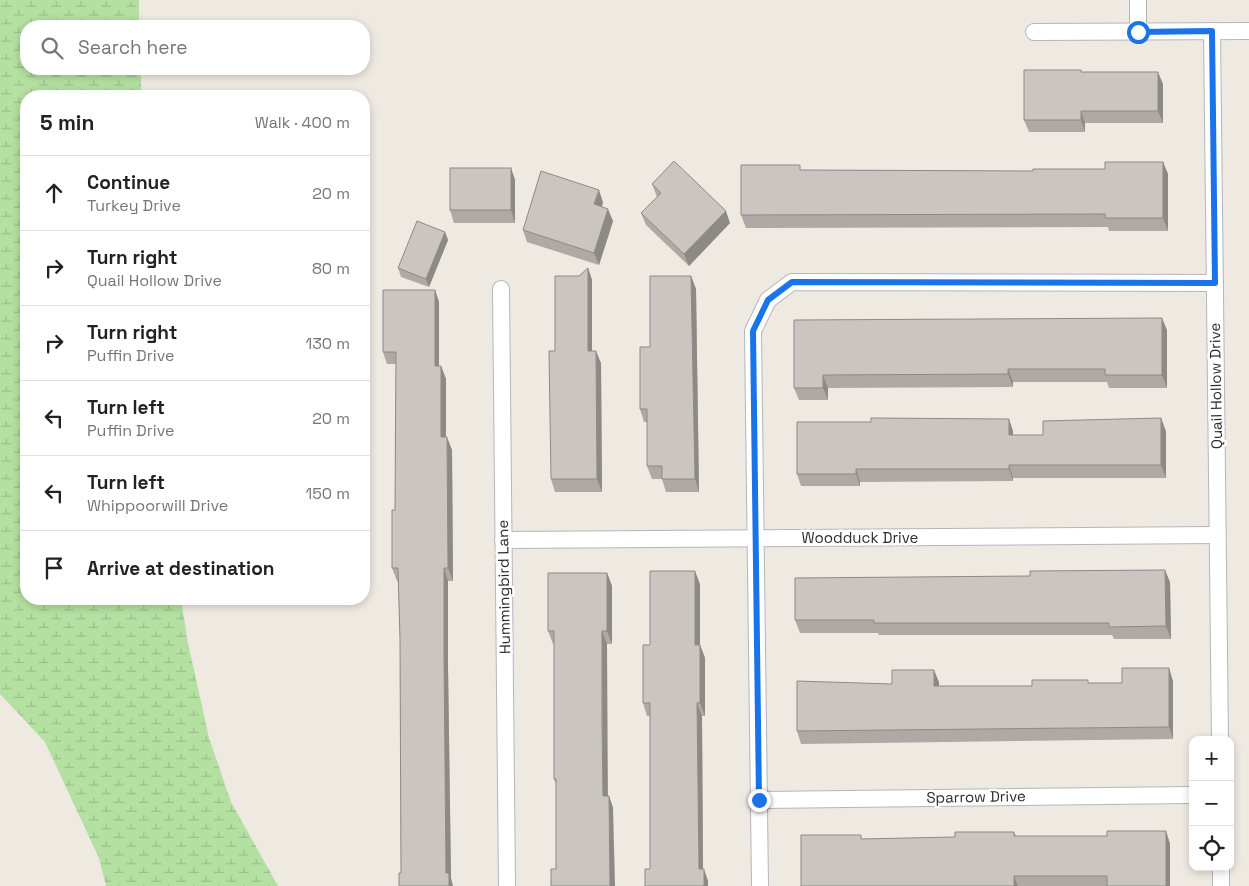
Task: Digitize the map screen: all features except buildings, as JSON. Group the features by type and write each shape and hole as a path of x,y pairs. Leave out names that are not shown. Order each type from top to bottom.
{"street":[{"path":"1138,0 1138,32"},
{"name":"Quail Hollow Drive","path":"1212,31 1220,736"},
{"path":"1034,32 1249,31"},
{"path":"760,886 753,331 768,300 792,282 1215,283"},
{"name":"Hummingbird Lane","path":"501,288 507,886"},
{"name":"Woodduck Drive","path":"503,540 1217,535"},
{"name":"Sparrow Drive","path":"759,800 1189,795"},
{"path":"1221,871 1221,886"}],"green space":[{"path":"0,0 139,0 139,20 20,20 20,75 141,75 141,90 20,90 20,605 182,605 188,643 209,738 231,802 278,886 106,886 99,858 45,742 0,694"}],"route":[{"path":"759,800 753,331 768,300 792,282 1215,283 1212,31 1138,32"}]}
